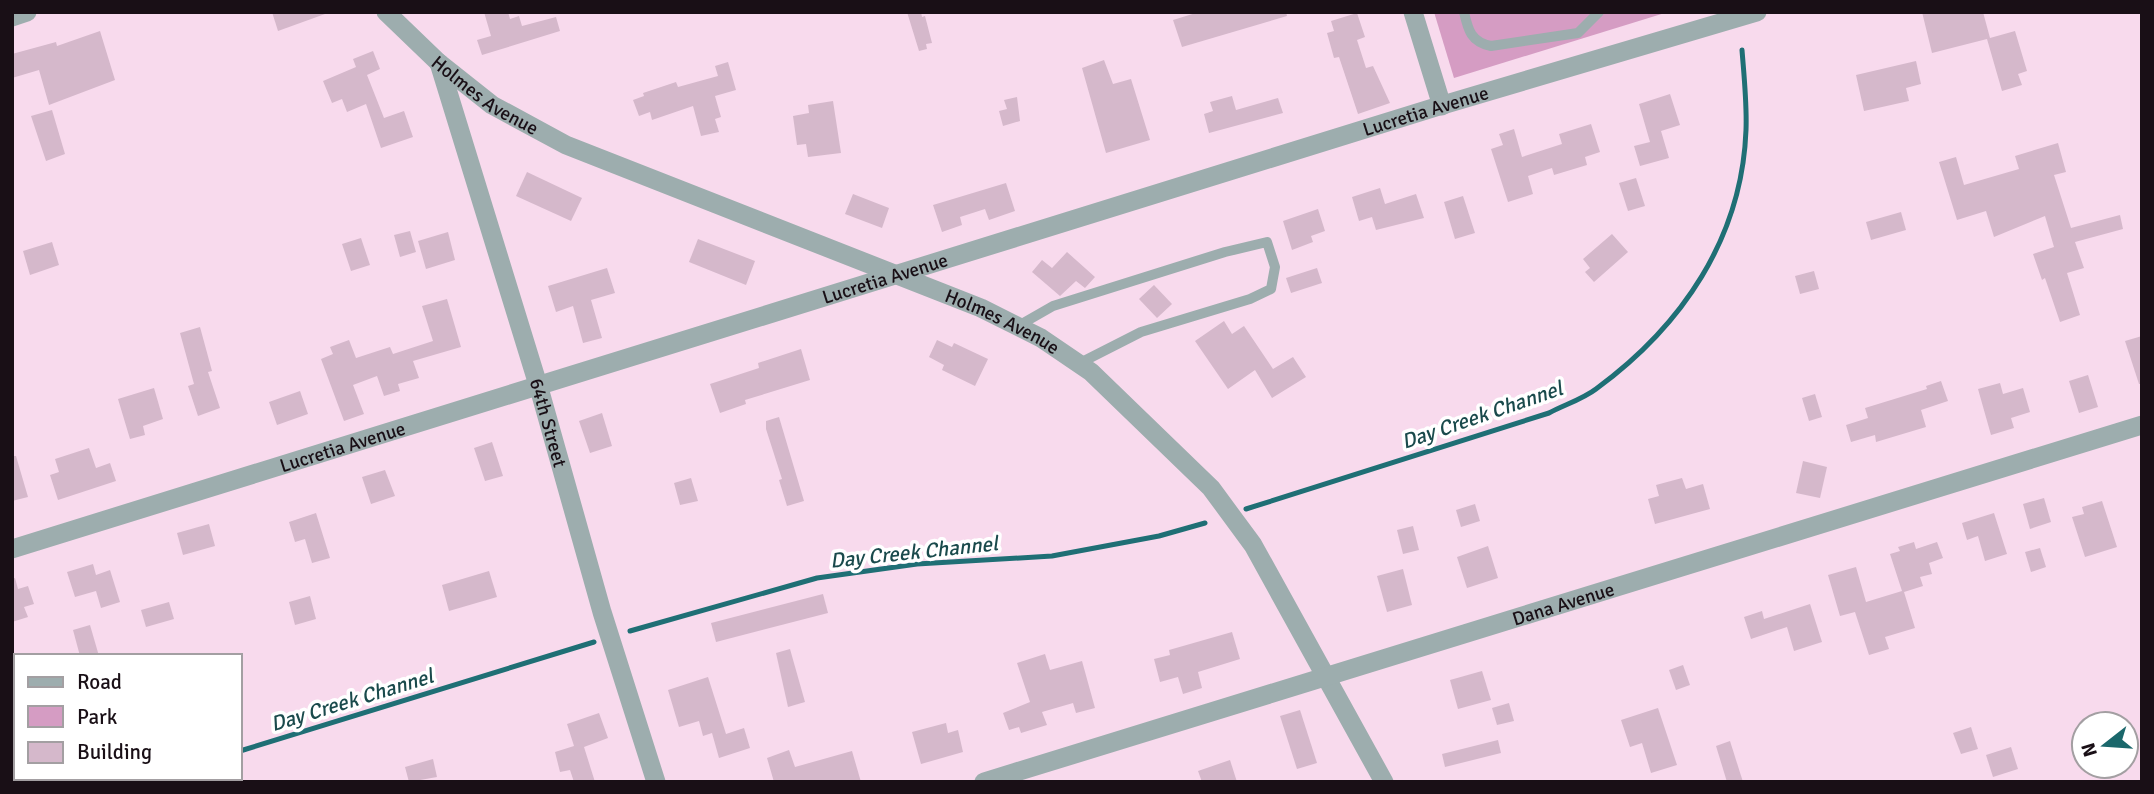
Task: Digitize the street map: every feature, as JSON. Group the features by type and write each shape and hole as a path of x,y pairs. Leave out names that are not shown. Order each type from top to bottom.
{"street":[{"path":"12,17 27,12"},
{"name":"Holmes Avenue","path":"386,12 439,63 492,105 566,145 899,275 1017,327 1079,364 1211,488 1253,545 1323,676 1384,782"},
{"path":"1413,12 1441,106"},
{"name":"Lucretia Avenue","path":"12,550 1441,106 1757,12"},
{"name":"64th Street","path":"439,63 539,387 616,660 656,782"},
{"name":"Dana Avenue","path":"984,782 2142,425"}],"lane":[{"path":"1464,12 1472,38 1480,44 1491,46 1578,33 1600,12"},
{"path":"1017,327 1053,306 1224,252 1267,242 1275,267 1271,289 1250,299 1141,332 1079,364"}],"green space":[{"path":"1434,12 1668,12 1454,78"}],"building":[{"path":"272,12 325,12 325,14 278,31"},
{"path":"484,12 508,12 510,19 519,16 522,26 556,17 560,31 482,55 477,40 491,36"},
{"path":"907,12 921,12 922,17 925,16 932,43 926,44 927,49 919,51"},
{"path":"1199,12 1286,12 1287,16 1182,47 1173,20"},
{"path":"1922,12 1983,12 1990,38 2015,31 2027,71 2018,74 2022,85 2002,91 1987,39 1932,53"},
{"path":"1357,13 1365,37 1357,40 1366,68 1373,66 1390,103 1358,114 1339,57 1334,58 1327,33 1334,31 1331,21"},
{"path":"100,31 115,80 49,105 39,70 12,78 12,54 56,42 57,46"},
{"path":"373,51 380,69 367,75 384,118 404,111 413,137 381,148 366,104 347,112 342,99 332,103 323,81 356,67 353,59"},
{"path":"1104,60 1113,84 1131,79 1150,140 1106,153 1082,68"},
{"path":"1916,61 1921,84 1906,88 1909,101 1864,111 1856,75"},
{"path":"728,62 736,90 715,96 721,117 715,119 719,132 701,136 693,106 652,120 650,112 639,116 633,100 644,96 643,93 676,82 678,87 718,76 715,66"},
{"path":"1670,94 1680,125 1661,131 1669,158 1640,166 1634,146 1650,142 1639,104"},
{"path":"1232,96 1236,110 1278,98 1283,113 1209,133 1204,114 1213,111 1210,102"},
{"path":"1017,97 1020,121 1003,126 999,111 1007,109 1004,100"},
{"path":"833,101 841,153 808,157 806,144 797,145 793,116 809,113 808,105"},
{"path":"52,110 65,154 46,161 31,116"},
{"path":"1591,124 1600,152 1585,157 1587,165 1554,175 1552,168 1528,176 1533,194 1508,202 1491,149 1503,145 1499,134 1514,129 1522,157 1562,144 1559,134"},
{"path":"2058,143 2066,172 2054,175 2071,228 2120,215 2123,229 2075,242 2084,268 2067,273 2080,315 2060,322 2045,278 2042,280 2033,254 2054,247 2045,216 1994,237 1986,211 1957,220 1939,162 1956,157 1964,185 2019,169 2015,156"},
{"path":"527,172 582,198 571,221 516,196"},
{"path":"1636,178 1645,206 1628,211 1619,183"},
{"path":"1006,183 1015,211 989,220 985,209 960,217 962,225 942,232 933,205"},
{"path":"1380,188 1385,204 1416,194 1424,218 1376,230 1372,217 1359,221 1352,197"},
{"path":"853,194 889,208 882,228 845,214"},
{"path":"1463,196 1475,233 1455,239 1444,202"},
{"path":"1318,209 1325,231 1311,236 1313,242 1292,250 1283,221"},
{"path":"1901,212 1906,230 1871,240 1866,222"},
{"path":"410,231 416,252 400,257 394,235"},
{"path":"448,232 455,260 426,269 418,241"},
{"path":"1612,234 1628,252 1594,282 1585,272 1590,268 1583,259"},
{"path":"361,238 370,265 351,271 342,244"},
{"path":"698,239 755,261 746,285 689,262"},
{"path":"52,242 59,265 30,275 23,251"},
{"path":"1067,252 1095,277 1085,288 1076,281 1060,296 1032,272 1042,260 1052,268"},
{"path":"607,268 615,293 591,300 602,338 583,343 573,306 556,312 548,286"},
{"path":"1317,268 1322,283 1291,293 1286,278"},
{"path":"1814,271 1819,289 1800,294 1795,276"},
{"path":"1154,285 1172,304 1157,318 1139,299"},
{"path":"447,299 461,347 413,361 419,378 398,384 400,391 384,396 377,376 353,385 364,414 344,421 321,359 333,354 330,347 349,340 356,358 390,347 393,354 433,341 422,306"},
{"path":"1224,321 1232,334 1244,326 1273,369 1293,357 1306,377 1272,398 1255,370 1228,389 1195,341"},
{"path":"200,327 212,371 208,372 220,408 198,416 188,386 194,384 180,333"},
{"path":"2142,336 2142,384 2139,384 2125,341"},
{"path":"937,340 952,347 954,343 988,359 975,386 942,370 944,365 929,357"},
{"path":"801,349 810,380 745,400 746,404 720,413 710,384 759,368 758,363"},
{"path":"2088,375 2098,407 2079,413 2069,381"},
{"path":"1941,381 1948,401 1921,410 1926,427 1876,442 1875,435 1851,442 1846,425 1868,418 1865,408 1927,389 1926,386"},
{"path":"2000,383 2003,394 2023,388 2030,412 2011,418 2014,428 1991,435 1978,389"},
{"path":"154,388 163,419 143,426 145,435 130,439 118,399"},
{"path":"300,391 308,414 277,425 269,402"},
{"path":"1815,394 1822,417 1809,421 1802,398"},
{"path":"602,413 612,446 590,453 579,421"},
{"path":"779,417 804,501 787,506 779,480 782,479 766,429 766,421"},
{"path":"492,442 503,476 485,481 474,448"},
{"path":"89,448 96,468 110,463 116,481 58,500 50,475 59,472 55,459"},
{"path":"12,456 16,456 28,497 12,501"},
{"path":"1803,461 1827,467 1820,498 1796,493"},
{"path":"385,470 395,496 371,504 362,477"},
{"path":"691,478 698,501 680,505 674,483"},
{"path":"1682,478 1686,489 1703,484 1710,509 1655,524 1648,499 1659,496 1656,485"},
{"path":"2044,498 2051,522 2030,529 2023,504"},
{"path":"2102,501 2117,547 2085,557 2072,517 2084,514 2082,507"},
{"path":"1475,504 1480,521 1461,527 1456,510"},
{"path":"316,513 330,558 312,563 305,539 295,542 289,522"},
{"path":"1994,513 2007,554 1985,561 1978,536 1967,540 1962,523"},
{"path":"209,524 215,546 183,555 177,533"},
{"path":"1413,526 1419,550 1403,554 1397,530"},
{"path":"1914,542 1916,549 1937,542 1943,558 1929,563 1932,574 1920,577 1923,586 1904,592 1915,628 1885,637 1889,649 1869,655 1855,612 1840,616 1828,575 1856,567 1866,602 1902,591 1890,554 1900,551 1898,547"},
{"path":"1488,546 1498,578 1467,588 1457,557"},
{"path":"2040,548 2046,567 2031,572 2025,552"},
{"path":"93,564 96,575 110,570 120,602 101,608 96,591 75,597 67,572"},
{"path":"1403,569 1412,605 1387,612 1377,576"},
{"path":"489,571 497,597 449,611 442,585"},
{"path":"15,578 18,589 28,586 34,604 24,607 28,617 12,622 12,579"},
{"path":"823,594 828,613 716,642 711,623"},
{"path":"310,596 316,619 295,625 289,602"},
{"path":"169,602 174,619 146,627 141,610"},
{"path":"1810,604 1822,642 1794,651 1787,627 1751,639 1744,617 1762,611 1764,619"},
{"path":"90,625 98,654 79,654 73,630"},
{"path":"1232,632 1240,659 1198,672 1202,688 1183,694 1178,677 1160,682 1154,659 1170,655 1169,650"},
{"path":"790,649 805,702 788,707 776,653"},
{"path":"1045,654 1050,670 1082,661 1095,708 1076,713 1073,703 1042,712 1047,725 1021,733 1019,727 1009,730 1003,713 1030,702 1017,663"},
{"path":"1683,665 1690,685 1676,690 1669,670"},
{"path":"1482,671 1491,700 1458,709 1450,680"},
{"path":"708,677 726,734 744,728 750,748 719,758 712,733 703,736 699,721 679,727 668,690"},
{"path":"1509,703 1514,721 1497,725 1492,708"},
{"path":"1658,708 1677,765 1651,773 1642,743 1630,747 1621,720"},
{"path":"1300,710 1317,763 1297,769 1280,716"},
{"path":"599,713 608,738 584,747 595,782 574,782 570,770 560,772 555,752 574,746 567,724"},
{"path":"946,723 948,733 958,730 963,752 921,764 912,732"},
{"path":"1971,727 1978,749 1961,754 1953,733"},
{"path":"1498,740 1501,753 1445,767 1442,754"},
{"path":"1730,741 1743,782 1727,782 1716,746"},
{"path":"2011,747 2018,769 1993,777 1986,755"},
{"path":"789,750 795,767 852,751 861,782 774,782 767,758"},
{"path":"433,759 437,777 409,782 405,767"},
{"path":"1230,760 1237,782 1202,782 1198,771"}],"waterway":[{"name":"Day Creek Channel","path":"1246,509 1549,413 1591,393 1627,364 1680,308 1702,276 1733,207 1742,170 1746,130 1742,50"},
{"name":"Day Creek Channel","path":"630,631 817,578 917,564 1052,556 1159,536 1205,523"},
{"name":"Day Creek Channel","path":"242,750 594,642"},
{"name":"Day Creek Channel","path":"141,782 146,780"}]}
